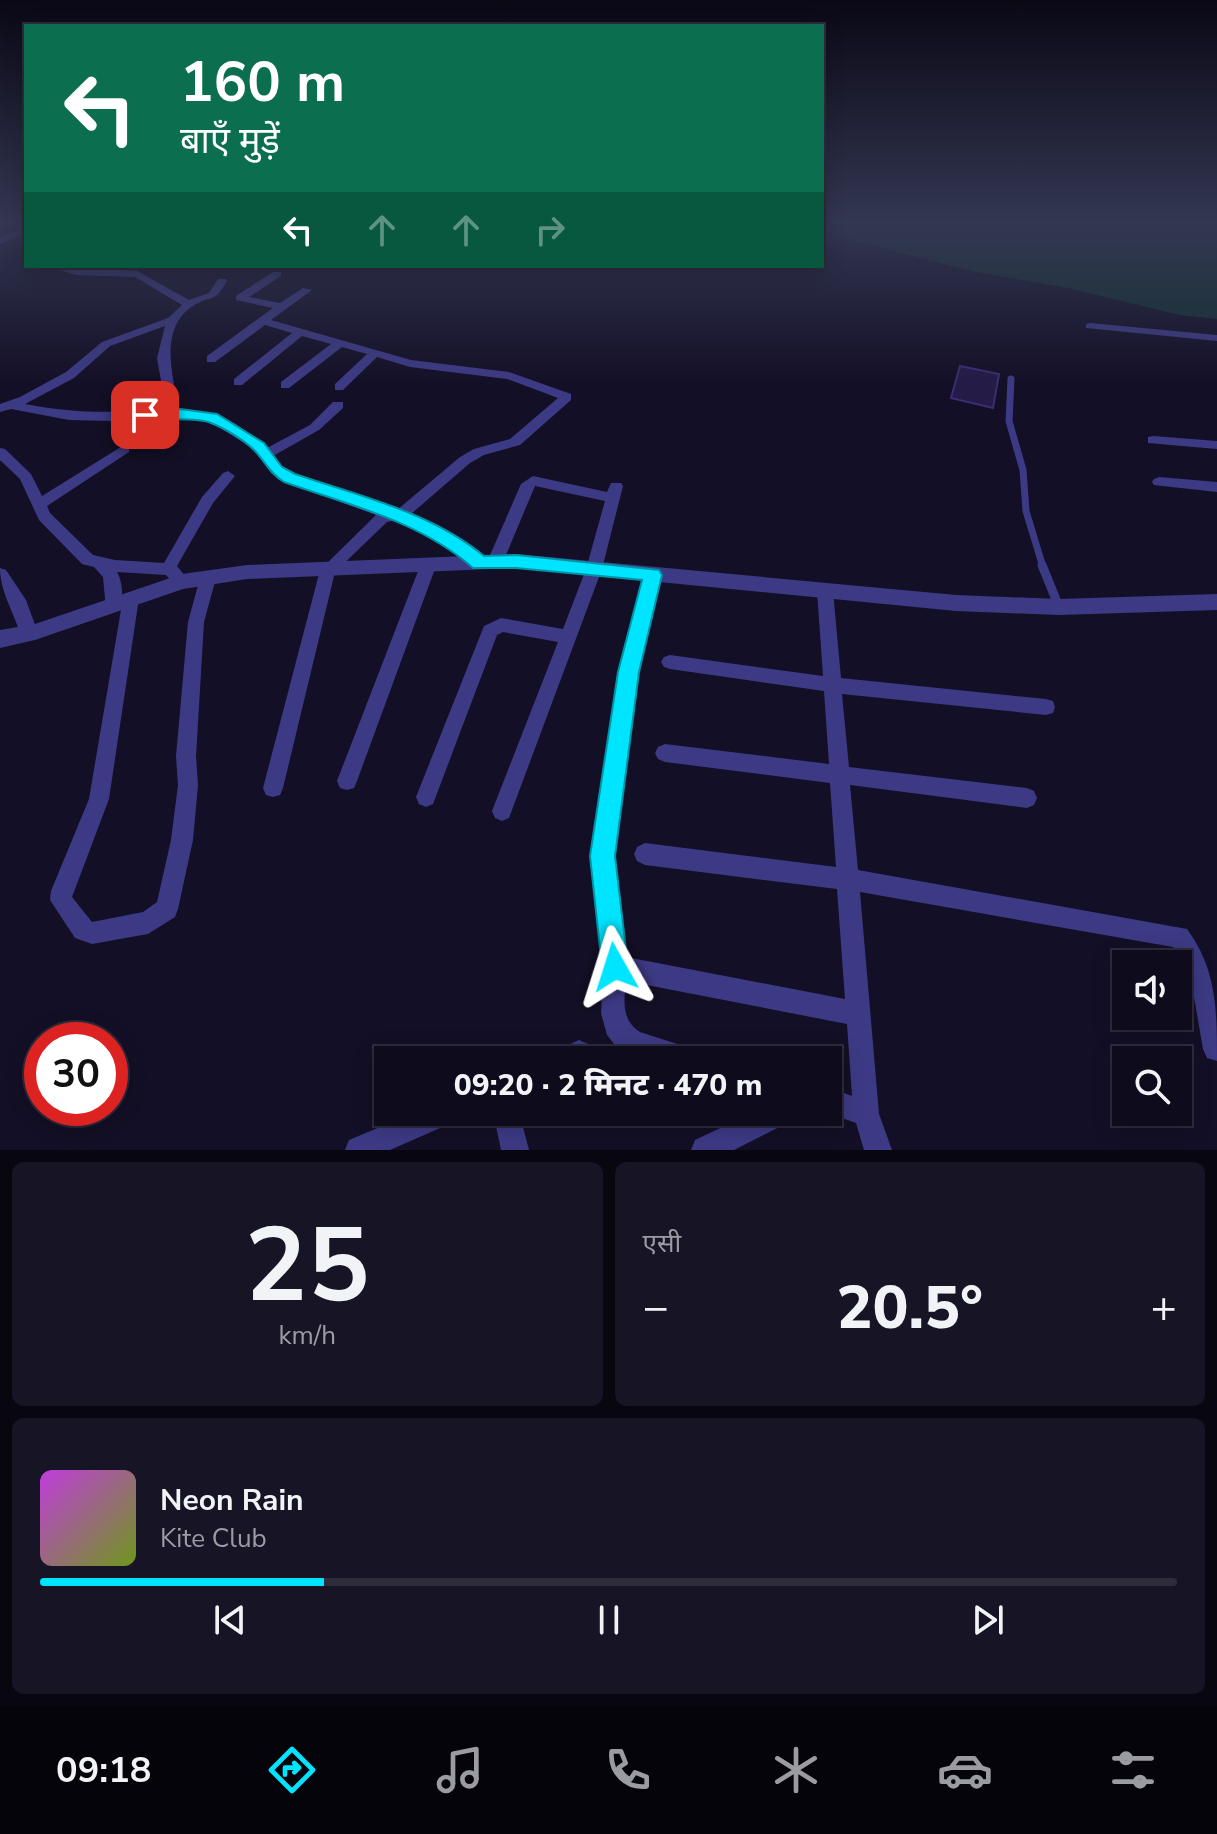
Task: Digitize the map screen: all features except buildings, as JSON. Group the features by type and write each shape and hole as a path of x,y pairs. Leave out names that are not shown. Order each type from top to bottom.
{"street":[{"path":"143,278 189,304"},
{"path":"241,298 272,278"},
{"path":"6,406 70,375 106,344 172,320 189,304 214,293 222,281"},
{"path":"211,359 307,290"},
{"path":"214,293 282,307"},
{"path":"172,320 163,358 173,412"},
{"path":"263,321 410,363 509,376 567,397 515,442 479,452 395,515 382,518 328,570 273,788"},
{"path":"1090,326 1217,338"},
{"path":"238,382 300,332"},
{"path":"285,385 340,343"},
{"path":"339,387 375,353"},
{"path":"266,454 317,427 338,405"},
{"path":"6,406 69,416 115,417 173,412 212,417 231,427 266,454 276,470 289,478 442,534 488,563"},
{"path":"1153,440 1217,445"},
{"path":"38,505 124,449"},
{"path":"0,452 26,477 44,516 80,554 110,572 122,601 99,799 62,891 61,900 83,930 92,933 148,923 167,909 182,840 188,785 186,756 196,622 208,578"},
{"path":"0,639 29,633 122,601 175,575 211,494 228,476"},
{"path":"488,563 528,484 533,481 614,492 594,569 502,811"},
{"path":"1159,482 1217,487"},
{"path":"99,563 208,578 247,572 488,563 594,569 956,603 1059,607 1217,602"},
{"path":"347,781 428,566"},
{"path":"0,574 18,600 29,633"},
{"path":"649,1046 622,1037 614,1027 610,1009 615,967 603,856 628,672 653,575"},
{"path":"825,591 866,1114 878,1150"},
{"path":"426,797 490,631 501,625 570,637"},
{"path":"670,662 832,685 1046,707"},
{"path":"665,753 1027,798"},
{"path":"645,854 846,879 1179,937 1192,948 1200,963 1216,1049"},
{"path":"615,967 857,1014"},
{"path":"842,1105 866,1114"},
{"path":"359,1150 415,1126"},
{"path":"509,1126 515,1150"},
{"path":"705,1150 754,1126"}],"lane":[{"path":"1011,379 1009,421 1023,470 1026,511 1034,545 1059,607"}],"green space":[{"path":"1009,278 1217,278 1217,319 1180,315 1068,288"}],"route":[{"path":"145,415 173,412 212,417 259,446 276,470 289,478 417,522 459,545 480,563 516,561 653,575 628,672 603,856 615,967"}]}
